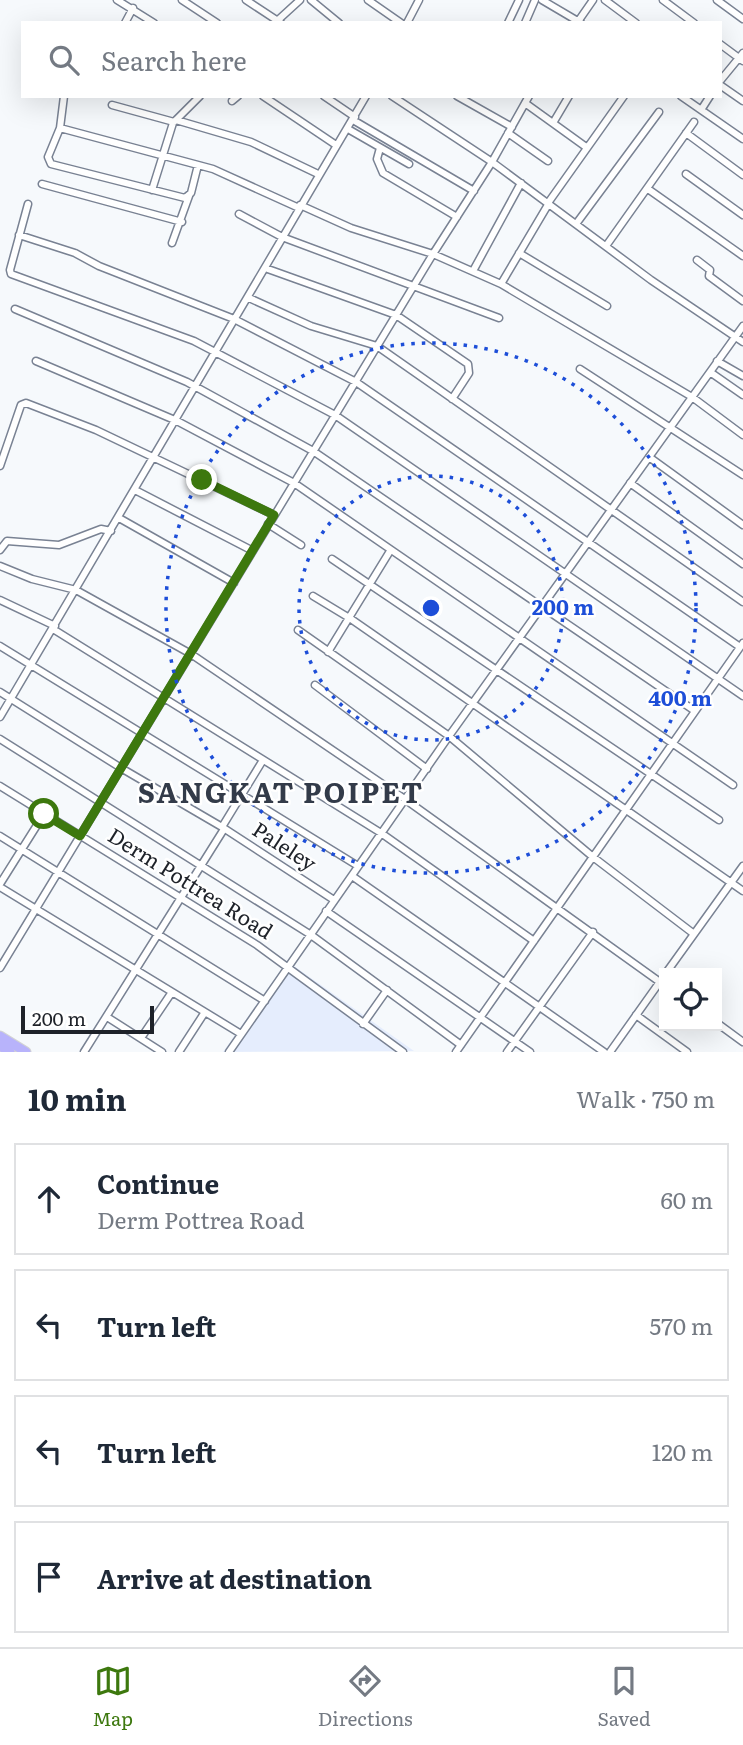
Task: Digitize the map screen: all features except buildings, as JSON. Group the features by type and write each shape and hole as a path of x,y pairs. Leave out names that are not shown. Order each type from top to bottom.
{"highway":[{"path":"0,1036 26,1052"},
{"path":"0,1046 10,1052"}],"street":[{"path":"117,0 151,21"},
{"path":"182,0 214,21"},
{"path":"246,0 277,21"},
{"path":"279,21 300,0"},
{"path":"311,0 337,21"},
{"path":"368,0 398,21"},
{"path":"408,21 419,0"},
{"path":"509,21 519,0"},
{"path":"526,21 535,0"},
{"path":"542,0 577,21"},
{"path":"580,21 593,0"},
{"path":"606,0 633,21"},
{"path":"663,0 692,21"},
{"path":"718,0 743,19"},
{"path":"126,21 133,8"},
{"path":"680,21 684,15"},
{"path":"722,45 742,58 722,81"},
{"path":"722,85 743,101"},
{"path":"64,98 61,128 48,158 51,164 179,197 189,196"},
{"path":"152,190 175,121 198,98"},
{"path":"266,98 336,145"},
{"path":"327,98 354,119 474,191"},
{"path":"0,717 177,421 194,386 249,298 318,174 365,98"},
{"path":"395,98 492,162 743,342"},
{"path":"460,98 510,130 548,161"},
{"path":"553,123 568,98"},
{"path":"500,284 548,203 623,98"},
{"path":"684,98 743,139"},
{"path":"701,110 709,98"},
{"path":"0,968 268,524 492,162 527,100 586,147"},
{"path":"112,106 251,142 318,174"},
{"path":"576,224 659,112"},
{"path":"606,246 694,122"},
{"path":"61,128 198,165 351,228 433,254 473,271 500,284 692,397 743,435"},
{"path":"348,129 409,164"},
{"path":"686,133 743,175"},
{"path":"380,148 377,159 383,173 457,217"},
{"path":"173,243 182,222 198,165"},
{"path":"686,174 743,215"},
{"path":"473,271 521,183"},
{"path":"42,184 182,222"},
{"path":"648,189 743,256"},
{"path":"28,204 10,270 12,274 194,341 214,354 335,415 743,696"},
{"path":"239,214 282,237 358,267 415,284 499,318"},
{"path":"19,234 75,253 99,266 234,319 356,382 589,541 741,649 456,1052"},
{"path":"519,253 607,306"},
{"path":"696,260 709,270 709,276 743,301"},
{"path":"265,268 334,296 396,315 468,364 470,373 452,398"},
{"path":"249,298 311,326 377,346 743,602"},
{"path":"15,309 194,386 313,451 695,711"},
{"path":"229,1052 449,736 498,672 743,326"},
{"path":"36,361 177,421 294,483 733,785"},
{"path":"717,361 743,376"},
{"path":"580,369 672,426 743,475"},
{"path":"710,372 743,395"},
{"path":"0,466 21,405 26,403 155,457 274,515"},
{"path":"649,457 743,525"},
{"path":"630,483 743,564"},
{"path":"135,490 253,551"},
{"path":"119,518 233,583"},
{"path":"268,524 301,545"},
{"path":"0,550 7,541 59,545 102,529 111,531"},
{"path":"328,652 371,586 390,551"},
{"path":"332,559 719,820"},
{"path":"0,566 32,579 76,590 191,654 659,976"},
{"path":"313,596 351,618 743,891"},
{"path":"0,600 54,627 163,700 381,833 534,940"},
{"path":"298,631 449,736 593,857 694,934"},
{"path":"0,646 359,866"},
{"path":"315,685 426,769"},
{"name":"Paleley","path":"0,692 223,828 334,900"},
{"path":"0,739 203,864 312,935 461,1045"},
{"path":"84,1052 203,864 263,760"},
{"name":"Derm Pottrea Road","path":"0,786 288,968 402,1052"},
{"path":"44,814 0,886 241,1034"},
{"path":"0,836 265,1001"},
{"path":"671,968 743,866"},
{"path":"352,876 604,1052"},
{"path":"326,911 530,1052"},
{"path":"507,1052 593,932"},
{"path":"0,952 7,956"},
{"path":"610,1052 659,985"},
{"path":"363,1024 387,990"},
{"path":"141,1038 172,992"},
{"path":"179,1052 205,1012"},
{"path":"636,1015 687,1052"},
{"path":"107,1017 163,1052"},
{"path":"722,1027 743,1042"}],"shaded area":[{"path":"287,961 414,1051 223,1052"}],"district":[{"name":"SANGKAT POIPET","path":"281,793"}],"route":[{"path":"44,814 80,836 274,515 202,480"}]}
